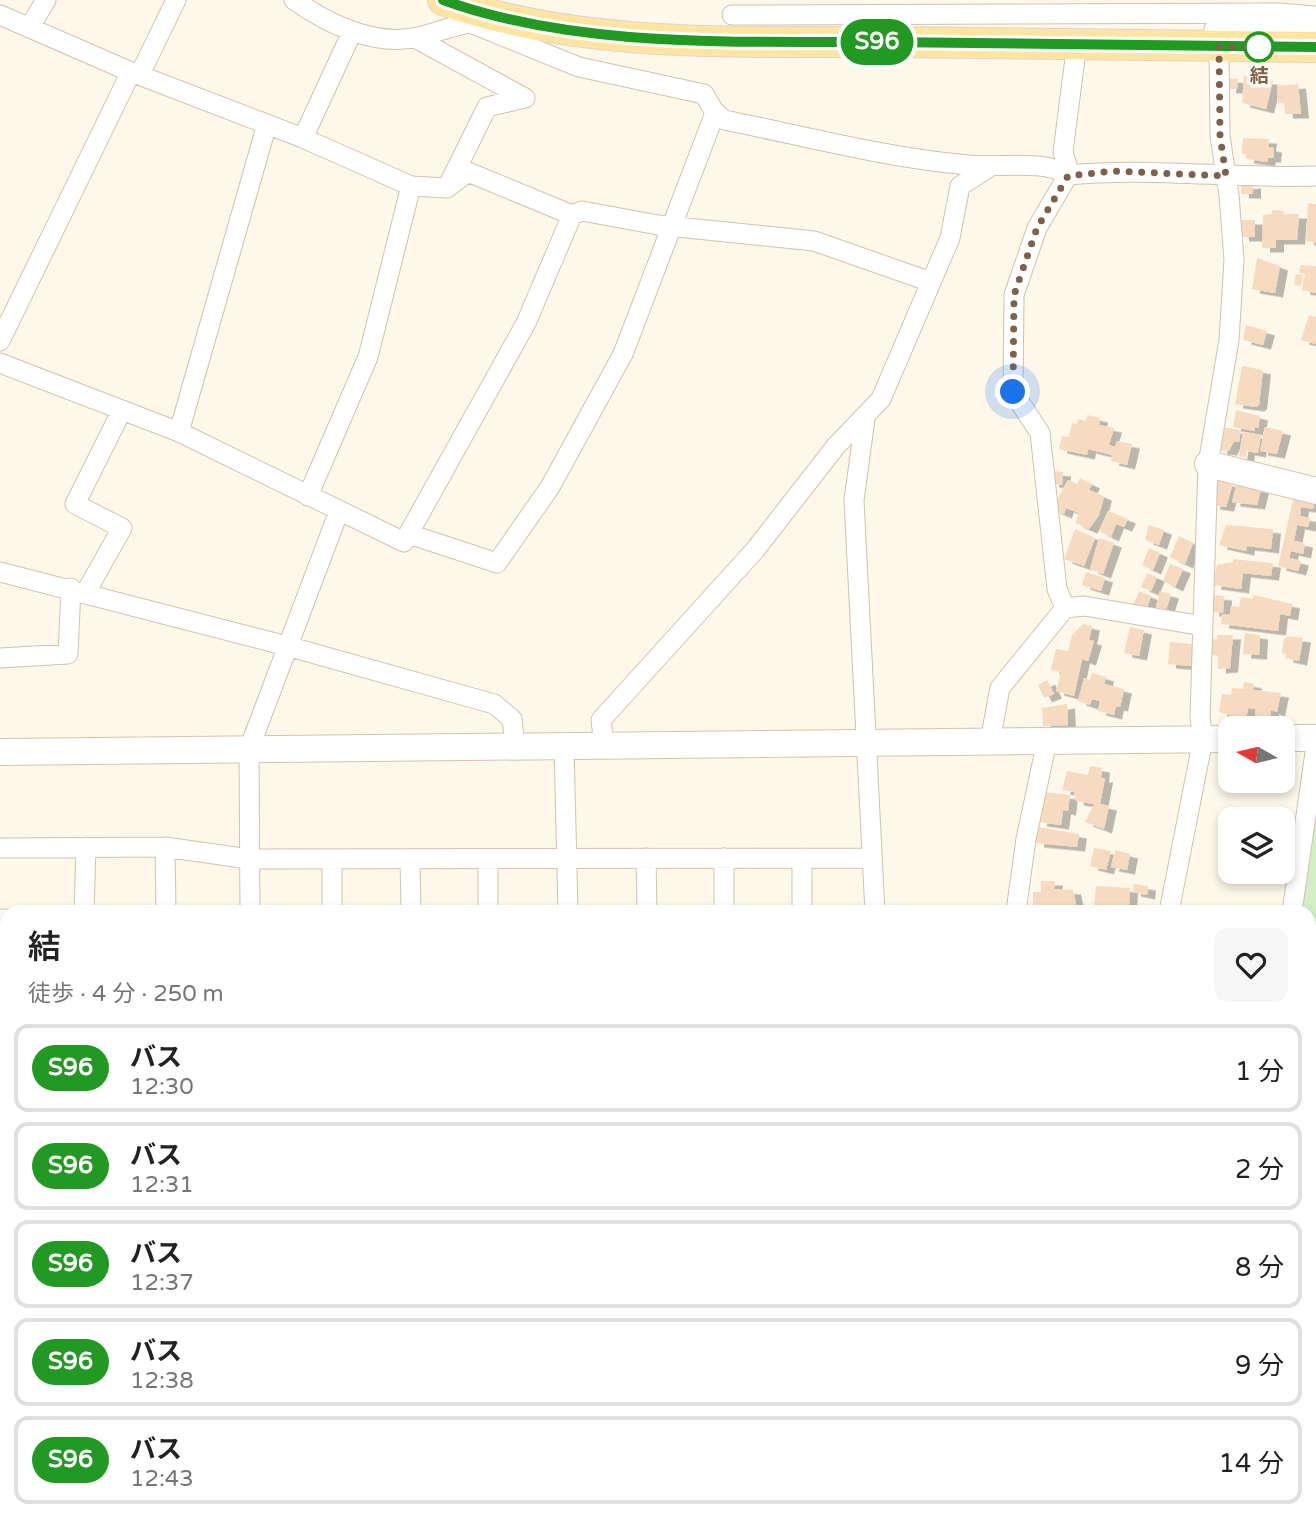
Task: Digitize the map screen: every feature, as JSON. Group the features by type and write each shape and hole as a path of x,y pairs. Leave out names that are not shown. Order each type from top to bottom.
{"main road":[{"path":"443,0 511,18 581,30 697,41 1316,47"}],"street":[{"path":"29,28 46,0"},
{"path":"0,341 176,0"},
{"path":"294,0 352,32 384,38 415,38 468,22 511,18"},
{"path":"732,15 1280,13 1316,16"},
{"path":"0,15 136,73 303,138 411,186 447,188 468,172 572,215 582,211 674,226 814,241 931,282"},
{"path":"468,22 579,67 704,94 715,113 724,120 852,145 873,152 991,166 1061,170 1069,175 1113,171 1226,176 1316,176"},
{"path":"1170,905 1203,739 1200,717 1208,464 1231,313 1234,260 1220,136 1219,47 1214,29 1316,31"},
{"path":"303,138 352,32"},
{"path":"415,38 525,98 487,107 447,188"},
{"path":"1065,608 1057,589 1040,433 1013,392 1014,295 1037,228 1069,175 1063,152 1077,43"},
{"path":"409,534 496,563 550,487 623,354 715,113"},
{"path":"179,432 267,124"},
{"path":"604,745 601,720 755,550 836,446 865,419 881,399 950,237 961,186 991,166"},
{"path":"308,496 368,357 411,186"},
{"path":"0,363 179,432 404,542 526,323 572,215"},
{"path":"0,658 68,654 78,590 122,528 75,504 122,410"},
{"path":"865,419 854,500 864,743 874,905"},
{"path":"1208,464 1316,491"},
{"path":"250,905 249,749 339,511"},
{"path":"0,572 288,646 494,705 512,719 515,746"},
{"path":"990,741 1000,688 1065,608 1084,606 1203,626"},
{"path":"0,752 1218,738"},
{"path":"1295,738 1316,738"},
{"path":"1017,905 1026,839 1047,741"},
{"path":"564,746 568,905"},
{"path":"1293,905 1316,746"},
{"path":"84,905 86,847"},
{"path":"0,848 165,847 249,859 871,858"},
{"path":"165,847 166,905"},
{"path":"646,858 647,905"},
{"path":"724,858 724,905"},
{"path":"802,858 802,905"},
{"path":"332,859 332,905"},
{"path":"411,859 411,905"},
{"path":"488,859 488,905"}],"green space":[{"path":"1316,784 1316,905 1297,905"}],"building":[{"path":"1244,76 1273,81 1266,109 1242,103"},
{"path":"1229,78 1238,79 1237,89 1228,89"},
{"path":"1298,84 1301,114 1285,114 1284,103 1278,103 1277,86"},
{"path":"1243,138 1269,139 1268,147 1274,148 1273,158 1268,158 1267,162 1246,159 1246,154 1242,154"},
{"path":"1253,184 1253,194 1241,194 1241,185"},
{"path":"1308,203 1316,204 1316,243 1306,241"},
{"path":"1272,210 1284,211 1283,214 1299,214 1297,240 1276,240 1276,248 1262,248 1263,215 1272,214"},
{"path":"1240,220 1255,220 1255,237 1241,237"},
{"path":"1257,258 1280,266 1275,293 1252,289"},
{"path":"1301,265 1316,266 1316,293 1302,290 1305,274 1299,273"},
{"path":"1296,274 1303,275 1301,286 1294,285"},
{"path":"1309,315 1316,317 1316,344 1301,340"},
{"path":"1246,325 1267,331 1263,345 1243,340"},
{"path":"1242,366 1263,370 1259,405 1256,407 1235,404"},
{"path":"1236,410 1260,416 1258,428 1255,427 1255,431 1233,427"},
{"path":"1087,415 1100,418 1099,425 1114,428 1109,445 1115,447 1117,441 1132,444 1127,465 1111,461 1112,455 1088,449 1087,455 1059,449 1062,436 1069,437 1072,423 1077,424 1078,419 1086,421"},
{"path":"1222,427 1241,430 1239,442 1234,441 1229,451 1219,450"},
{"path":"1265,427 1283,431 1277,454 1260,451"},
{"path":"1243,432 1261,435 1258,453 1247,451 1246,457 1239,456"},
{"path":"1052,471 1063,472 1062,485 1051,483"},
{"path":"1080,478 1092,484 1089,490 1104,496 1099,515 1089,529 1075,523 1079,513 1066,508 1064,514 1052,509 1068,480 1077,484"},
{"path":"1216,481 1233,483 1226,507 1212,505"},
{"path":"1237,483 1261,489 1257,505 1232,502"},
{"path":"1294,496 1314,501 1313,509 1301,507 1300,516 1310,518 1308,527 1297,525 1294,541 1305,543 1303,554 1291,551 1289,558 1301,561 1298,571 1278,566"},
{"path":"1108,511 1128,519 1124,527 1116,524 1111,537 1099,531"},
{"path":"1149,525 1164,530 1159,545 1145,540"},
{"path":"1226,525 1273,529 1271,549 1247,546 1246,551 1219,545"},
{"path":"1075,529 1095,538 1084,566 1064,559"},
{"path":"1179,536 1193,543 1185,564 1170,557"},
{"path":"1099,538 1114,543 1103,574 1090,569"},
{"path":"1149,548 1160,553 1153,570 1142,565"},
{"path":"1233,559 1273,563 1271,576 1243,573 1241,589 1213,585 1217,565 1233,562"},
{"path":"1170,564 1183,569 1175,587 1163,581"},
{"path":"1086,572 1105,578 1101,591 1082,585"},
{"path":"1147,573 1157,577 1151,591 1141,587"},
{"path":"1139,591 1151,596 1146,610 1133,606"},
{"path":"1160,591 1171,594 1166,610 1156,607"},
{"path":"1213,595 1224,596 1223,613 1211,612"},
{"path":"1254,595 1292,604 1290,616 1280,614 1278,631 1221,624 1222,614 1230,615 1231,606 1239,607 1241,597 1253,599"},
{"path":"1083,624 1092,626 1089,640 1094,641 1088,661 1082,659 1074,696 1056,691 1061,672 1051,670 1056,649 1068,651 1072,635"},
{"path":"1130,627 1144,630 1139,656 1124,653"},
{"path":"1245,633 1260,635 1259,655 1243,654"},
{"path":"1217,635 1233,635 1230,668 1218,669 1218,656 1212,655 1212,640 1217,639"},
{"path":"1288,636 1303,638 1299,661 1285,658 1286,654 1282,653 1284,639"},
{"path":"1170,642 1192,644 1191,666 1168,664"},
{"path":"1092,673 1106,677 1104,684 1124,689 1120,707 1116,706 1114,715 1098,711 1100,701 1092,699 1090,705 1078,701 1084,678 1090,680"},
{"path":"1047,680 1054,694 1044,698 1038,685"},
{"path":"1244,682 1254,684 1253,690 1281,693 1277,712 1271,710 1271,716 1255,716 1256,709 1248,708 1247,716 1232,716 1219,712 1222,694 1231,695 1232,688 1243,689"},
{"path":"1067,704 1068,725 1043,726 1042,708"},
{"path":"1090,766 1102,768 1101,778 1105,778 1100,804 1109,806 1104,829 1085,822 1094,804 1076,801 1074,792 1062,790 1067,771 1088,775"},
{"path":"1043,792 1070,795 1068,811 1063,810 1061,825 1039,822"},
{"path":"1038,827 1079,834 1077,847 1036,843"},
{"path":"1094,848 1111,851 1106,870 1090,866"},
{"path":"1115,850 1130,854 1127,870 1111,867"},
{"path":"1041,881 1055,881 1054,889 1073,890 1076,905 1033,905 1033,892 1041,892"},
{"path":"1134,884 1148,886 1147,895 1133,892"},
{"path":"1096,886 1130,888 1129,905 1094,905"}],"bus line":[{"name":"S96","path":"443,0 470,10 581,30 697,41 1316,47"}],"place":[{"name":"結","path":"1259,47"}],"route":[{"path":"1013,392 1014,295 1037,228 1068,176 1113,171 1226,176 1220,136 1219,47 1268,47 1259,47"}]}
